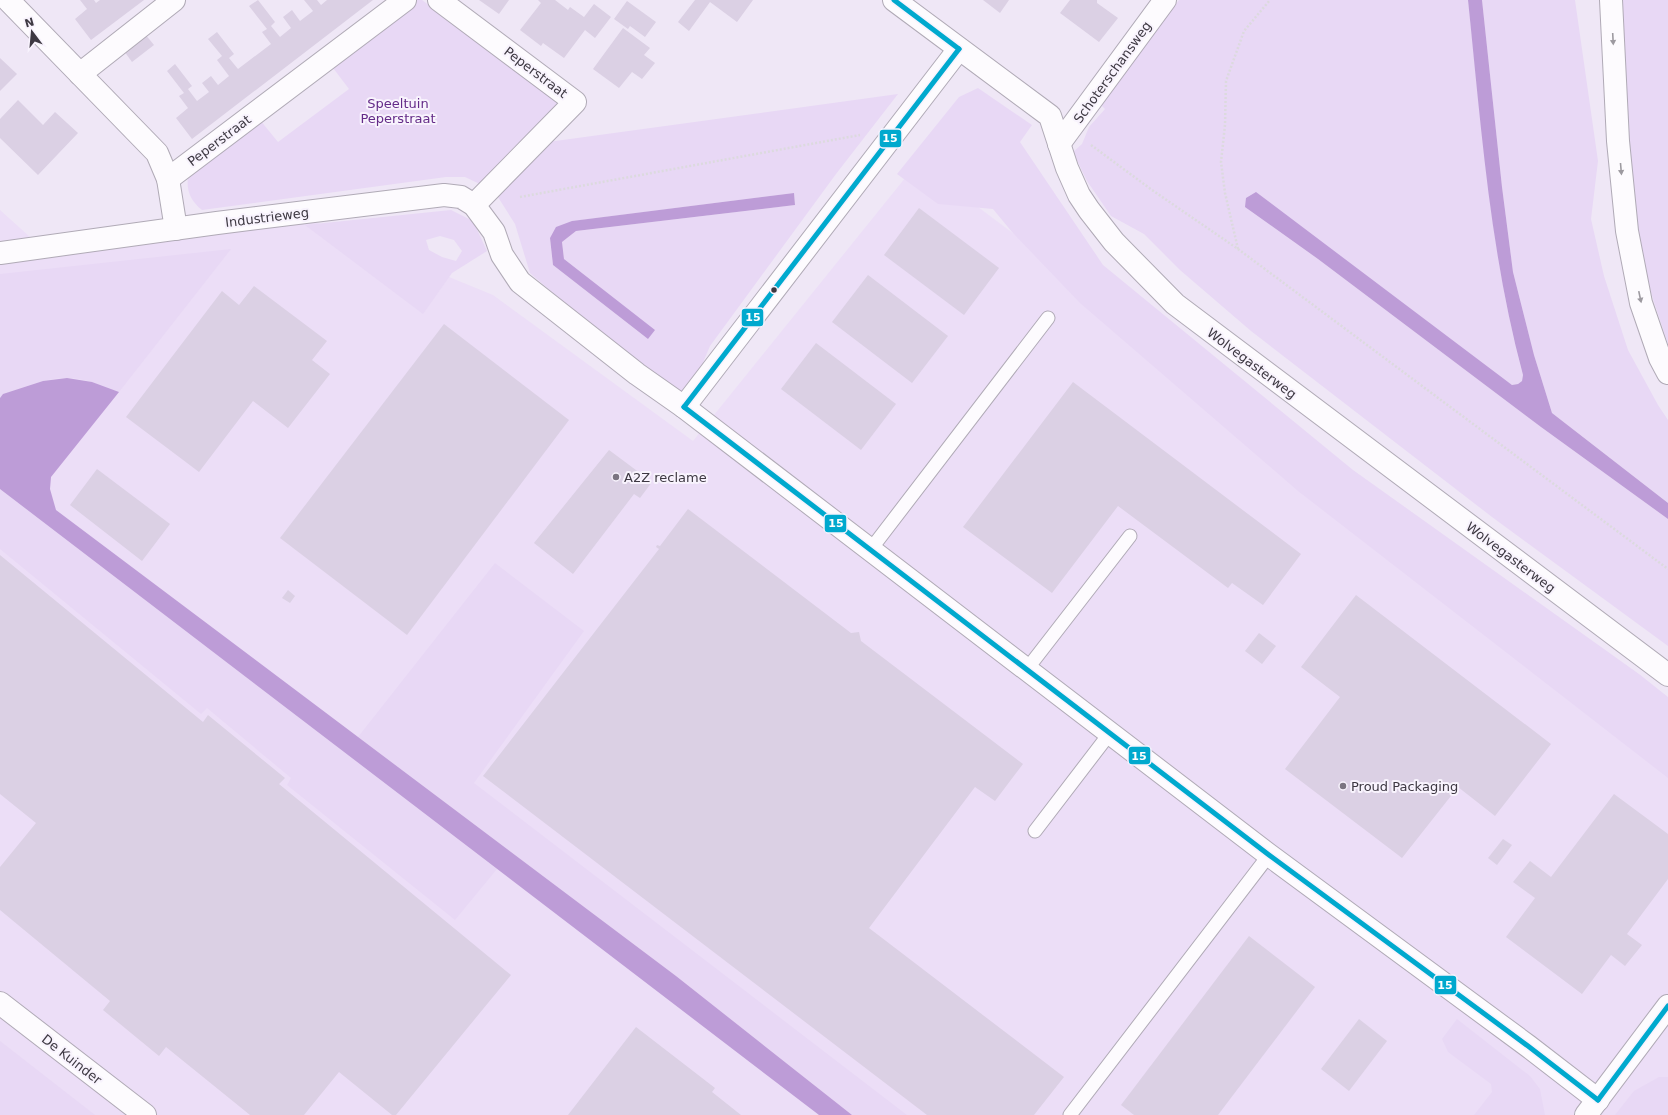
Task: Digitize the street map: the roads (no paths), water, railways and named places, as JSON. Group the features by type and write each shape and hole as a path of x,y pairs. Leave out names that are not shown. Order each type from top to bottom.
{"main road":[{"path":"8,0 157,154 168,179 176,230"},
{"path":"80,74 174,0"},
{"name":"Peperstraat","path":"168,179 405,0"},
{"name":"Peperstraat","path":"439,0 575,102 474,205"},
{"name":"Wolvegasterweg","path":"894,0 1050,116 1064,137 1073,182 1079,195 1100,226 1175,304 1668,676"},
{"name":"Schoterschansweg","path":"1064,137 1165,0"},
{"path":"1610,0 1618,141 1627,231 1641,303 1660,358 1668,373"},
{"path":"959,49 684,407 1269,855 1528,1046 1592,1107 1667,1008"},
{"name":"Industrieweg","path":"0,253 444,195 461,197 474,205 494,232 502,255 520,282 637,374 684,407"},
{"name":"De Kuinder","path":"0,1003 145,1115"}],"lane":[{"path":"871,549 1048,318"},
{"path":"1027,669 1130,536"},
{"path":"1035,831 1110,733"},
{"path":"1070,1115 1269,855"}],"place":[{"name":"A2Z reclame","path":"616,477"},
{"name":"Proud Packaging","path":"1343,786"}],"park label":[{"name":"Speeltuin Peperstraat","path":"398,110"}]}
